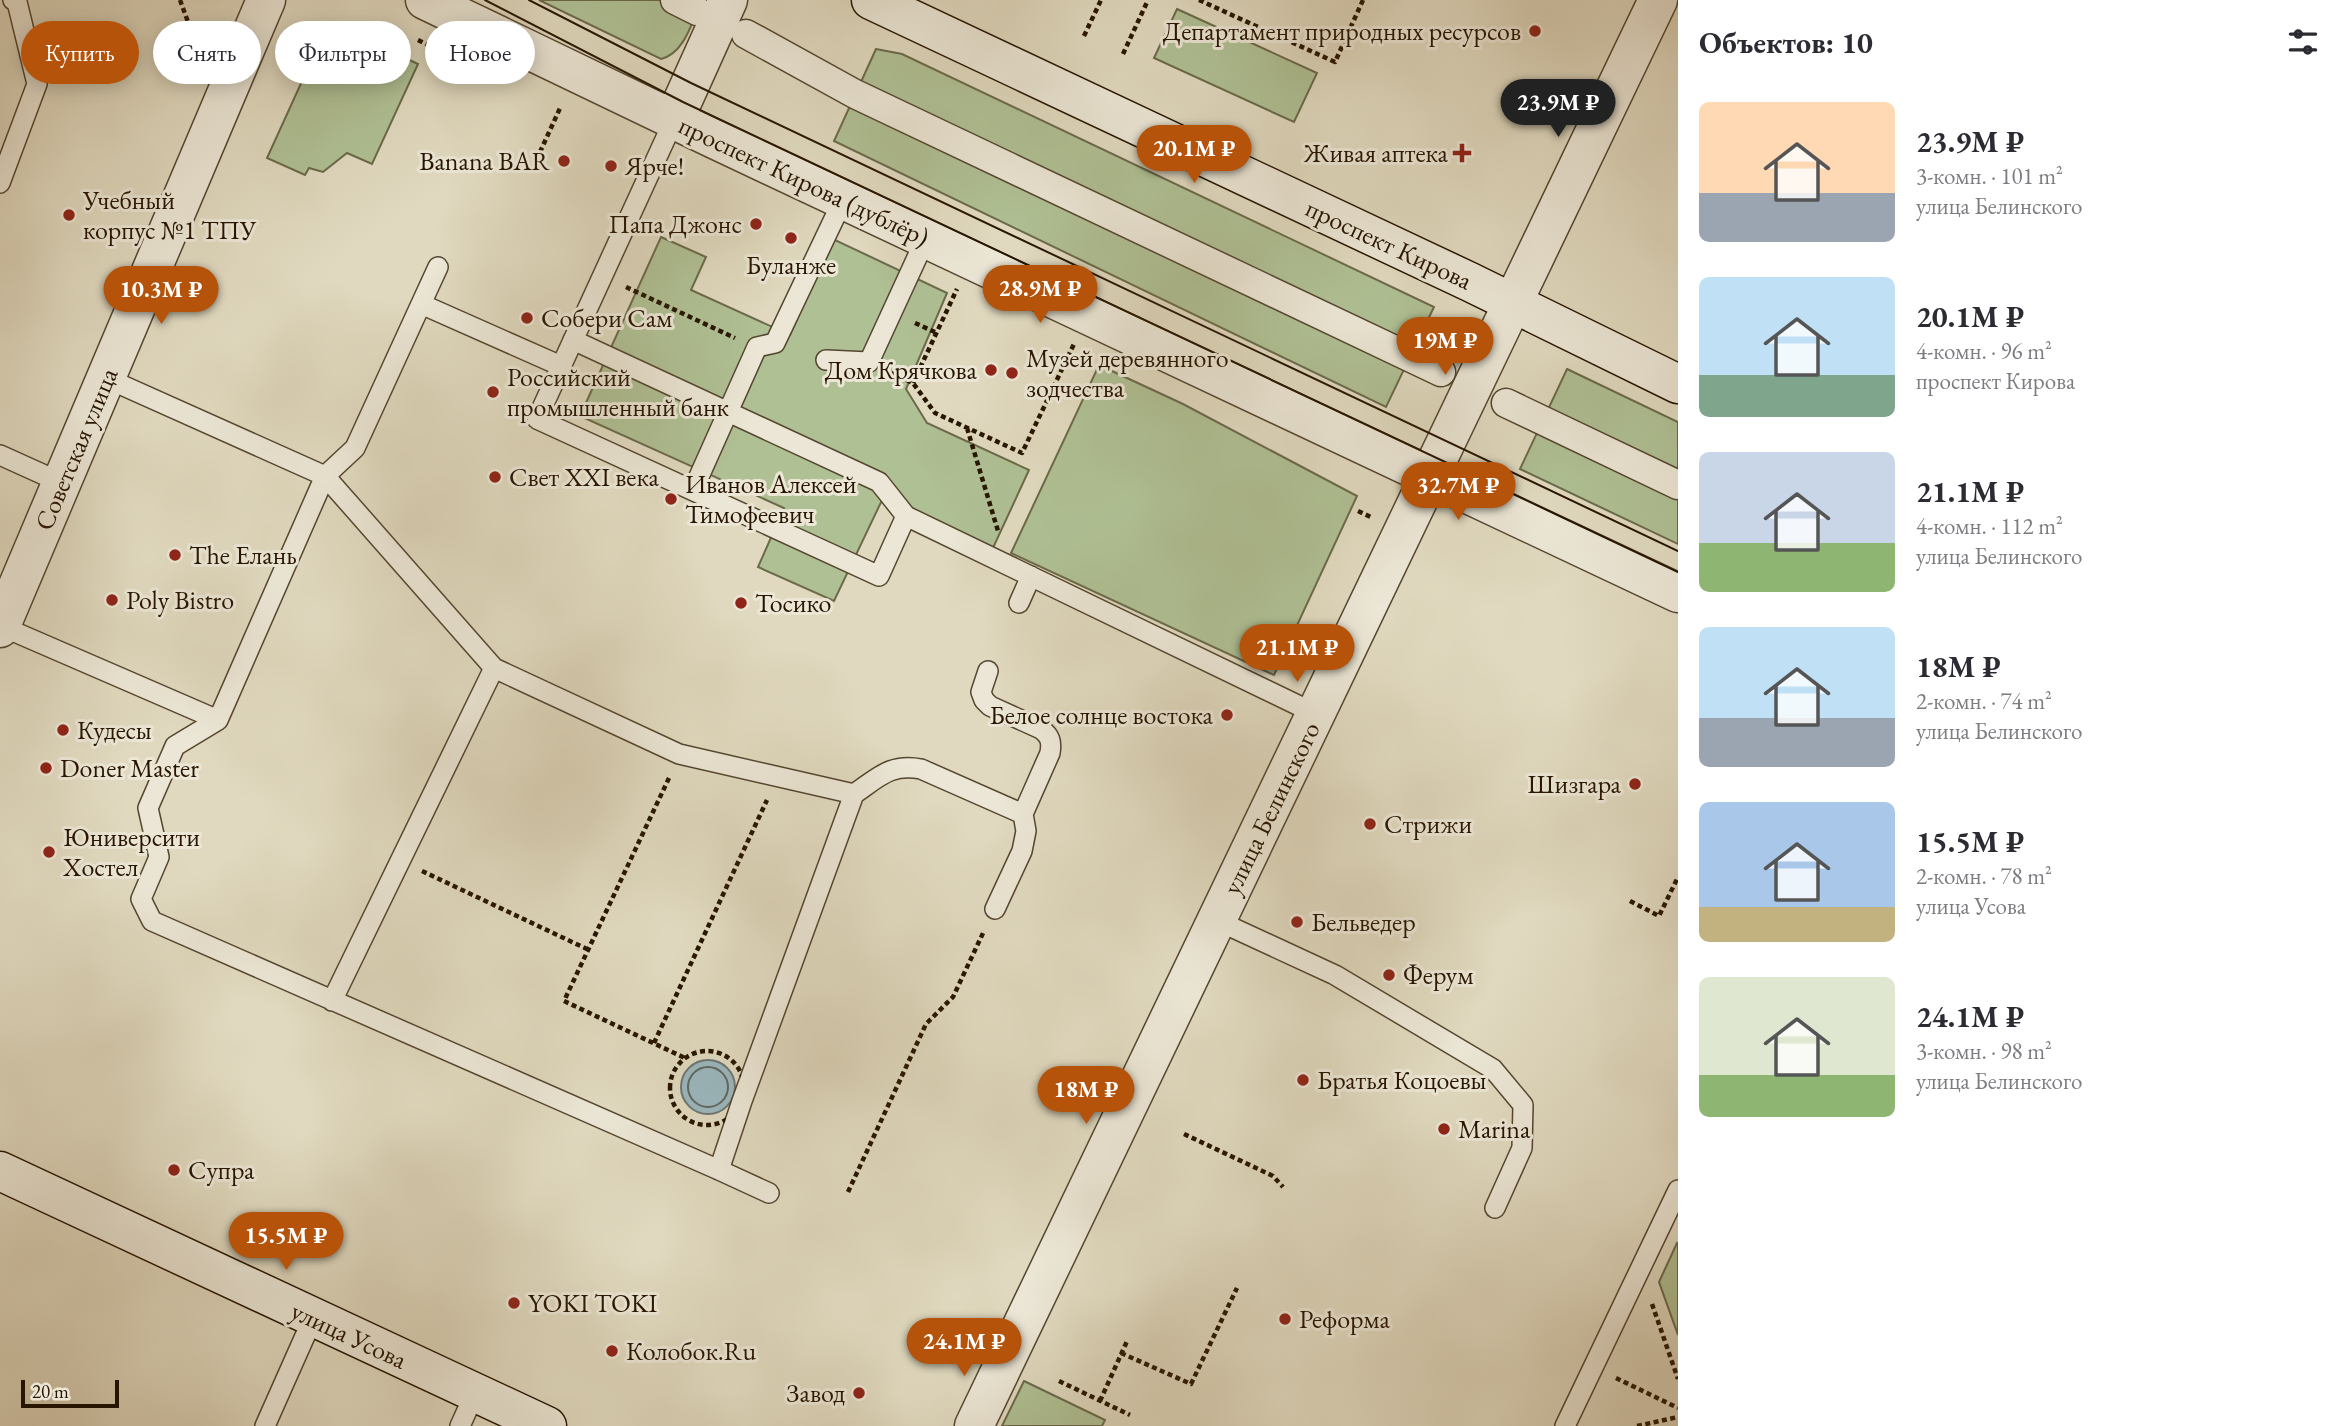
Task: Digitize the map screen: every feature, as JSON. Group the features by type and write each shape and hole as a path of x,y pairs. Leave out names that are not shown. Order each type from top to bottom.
{"street":[{"name":"Советская улица","path":"0,627 266,0"},
{"name":"проспект Кирова (дублёр)","path":"425,0 1678,593"},
{"name":"проспект Кирова","path":"871,0 1678,384"},
{"name":"улица Белинского","path":"974,1426 1658,0"},
{"path":"674,120 700,4"},
{"path":"746,34 855,94 1441,372"},
{"path":"1506,403 1678,485"},
{"name":"улица Усова","path":"0,1171 313,1318 468,1409 547,1426"}],"lane":[{"path":"0,183 37,85 16,2 13,0"},
{"path":"674,120 537,419 878,576 906,516"},
{"path":"694,491 757,347 775,343 843,200"},
{"path":"826,360 869,362 926,238"},
{"path":"438,267 355,448 325,476 218,720 175,746 148,808 159,857 141,899 152,921 769,1193"},
{"path":"421,304 561,366"},
{"path":"573,340 879,482 906,516 1316,714"},
{"path":"106,379 325,476 494,668 679,754 854,794"},
{"path":"0,455 62,483"},
{"path":"1019,603 1031,576"},
{"path":"0,627 218,720"},
{"path":"332,1001 494,668"},
{"path":"988,671 981,692 984,700 990,706 1049,735 1052,743 1023,814 1026,831 1022,851 995,909"},
{"path":"719,1170 854,794 891,769 905,766 921,769 1023,814"},
{"path":"1216,920 1335,975 1493,1069 1523,1105 1522,1148 1495,1208"},
{"path":"1565,1426 1678,1191"},
{"path":"265,1426 313,1318"}],"path":[{"path":"180,0 188,21"},
{"path":"1084,36 1101,0"},
{"path":"1123,54 1148,0"},
{"path":"1199,0 1335,62 1363,0"},
{"path":"418,40 425,44"},
{"path":"540,152 561,106"},
{"path":"603,277 757,347"},
{"path":"914,383 959,285"},
{"path":"869,362 914,383 935,413 1022,453 1076,341"},
{"path":"967,427 1008,565"},
{"path":"679,754 564,1001 685,1058"},
{"path":"654,1043 778,776"},
{"path":"400,861 589,950"},
{"path":"1630,901 1660,916 1678,877"},
{"path":"848,1192 926,1024 953,997 995,909"},
{"path":"705,1051 725,1055 734,1061 743,1080 742,1101 737,1110 720,1122 699,1124 681,1114 671,1095 670,1085 673,1074 685,1058 705,1051"},
{"path":"1184,1134 1273,1176 1283,1187"},
{"path":"1640,1269 1678,1379"},
{"path":"1121,1353 1191,1384 1237,1288"},
{"path":"1100,1401 1128,1339"},
{"path":"1593,1367 1678,1408"},
{"path":"1059,1381 1130,1415"},
{"path":"1637,1426 1678,1417"}],"green space":[{"path":"539,0 702,0 682,43 669,56 661,59"},
{"path":"1177,9 1317,73 1294,122 1154,58"},
{"path":"876,49 902,54 1434,307 1386,407 834,141"},
{"path":"411,61 418,64 411,79"},
{"path":"301,84 409,84 372,164 347,153 323,172 309,168 305,175 267,158"},
{"path":"661,237 706,257 691,290 790,335 833,239 947,293 906,389 927,423 1029,470 993,548 883,498 834,601 758,567 784,508 580,416"},
{"path":"1099,365 1183,404 1357,496 1274,675 1011,553"},
{"path":"1567,369 1678,422 1678,544 1520,469"},
{"path":"1678,1244 1678,1335 1659,1282"},
{"path":"1024,1381 1105,1420 1102,1426 1002,1426"}],"water":[{"path":"708,1060 727,1068 735,1087 727,1106 708,1114 689,1106 681,1087 689,1068"}],"tram line":[{"path":"485,0 683,102 1678,572"},
{"path":"529,0 691,83 1678,551"}],"place":[{"name":"Департамент природных ресурсов","path":"1535,31"},
{"name":"Живая аптека","path":"1462,153"},
{"name":"Banana BAR","path":"564,161"},
{"name":"Ярче!","path":"611,166"},
{"name":"Учебный корпус №1 ТПУ","path":"69,215"},
{"name":"Папа Джонс","path":"756,224"},
{"name":"Буланже","path":"791,238"},
{"name":"Собери Сам","path":"527,318"},
{"name":"Дом Крячкова","path":"991,370"},
{"name":"Музей деревянного зодчества","path":"1012,373"},
{"name":"Российский промышленный банк","path":"493,392"},
{"name":"Свет XXI века","path":"495,477"},
{"name":"Иванов Алексей Тимофеевич","path":"671,499"},
{"name":"The Елань","path":"175,555"},
{"name":"Poly Bistro","path":"112,600"},
{"name":"Тосико","path":"741,603"},
{"name":"Белое солнце востока","path":"1227,715"},
{"name":"Кудесы","path":"63,730"},
{"name":"Doner Master","path":"46,768"},
{"name":"Шизгара","path":"1635,784"},
{"name":"Стрижи","path":"1370,824"},
{"name":"Юниверсити Хостел","path":"49,852"},
{"name":"Бельведер","path":"1297,922"},
{"name":"Ферум","path":"1389,975"},
{"name":"Братья Коцоевы","path":"1303,1080"},
{"name":"Marina","path":"1444,1129"},
{"name":"Супра","path":"174,1170"},
{"name":"YOKI TOKI","path":"514,1303"},
{"name":"Реформа","path":"1285,1319"},
{"name":"Колобок.Ru","path":"612,1351"},
{"name":"Завод","path":"859,1393"}]}
